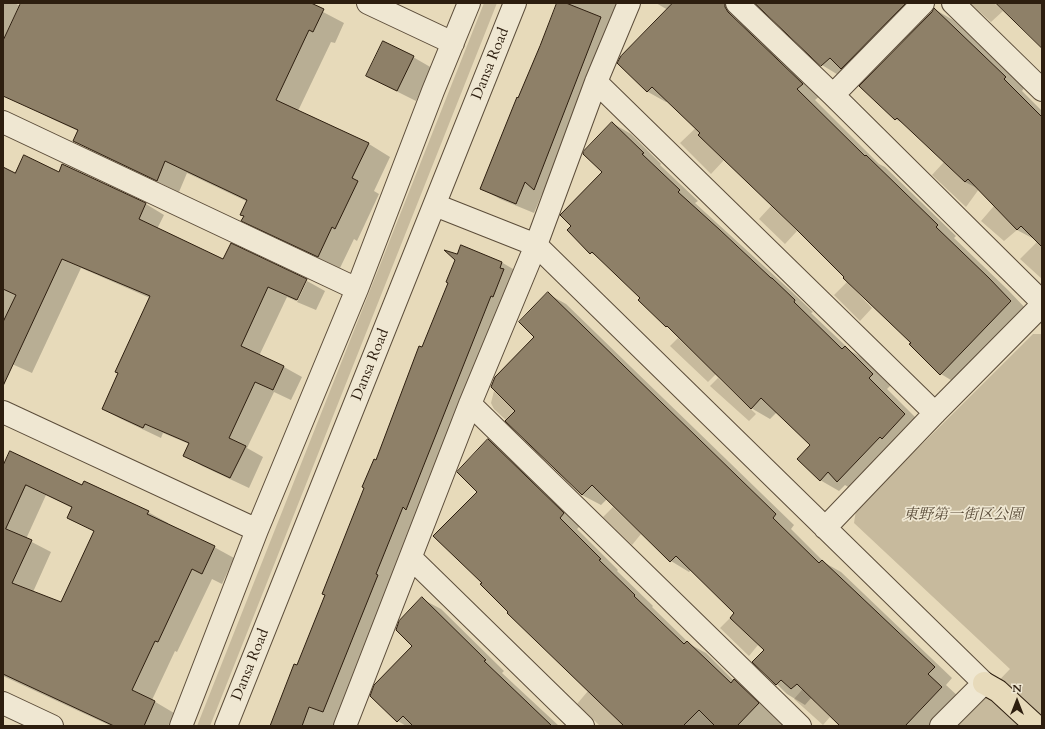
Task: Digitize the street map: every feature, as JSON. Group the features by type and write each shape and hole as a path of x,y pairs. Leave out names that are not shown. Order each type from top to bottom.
{"highway":[{"path":"984,683 998,691 1036,726"}],"street":[{"path":"368,3 453,43"},
{"path":"181,726 257,530 357,289 468,3"},
{"name":"Dansa Road","path":"226,726 515,3"},
{"path":"353,722 411,558 470,404 536,245 596,82 629,3"},
{"path":"737,3 833,95 1042,304 825,528"},
{"path":"833,95 923,3"},
{"path":"953,3 1042,90"},
{"path":"596,82 935,413"},
{"path":"3,122 357,289"},
{"path":"435,204 536,245 984,683 941,726"},
{"path":"470,404 800,726"},
{"path":"3,412 257,530"},
{"path":"411,558 582,726"},
{"path":"3,703 52,726"}],"green space":[{"path":"484,3 497,3 210,726 197,726"},
{"path":"970,3 994,3 1003,11 991,22"},
{"path":"703,121 707,126 698,135 724,160 711,174 680,143"},
{"path":"944,162 965,182 968,179 979,189 966,207 932,175"},
{"path":"771,206 797,231 785,244 759,219"},
{"path":"994,206 1017,230 1004,241 981,221"},
{"path":"1037,242 1042,247 1042,279 1020,259"},
{"path":"847,282 872,308 860,321 834,295"},
{"name":"東野第一街区公園","path":"1033,334 1042,334 1042,722 1038,726 955,726 1010,669 854,523 856,510"},
{"path":"678,338 716,374 708,382 670,346"},
{"path":"718,378 756,414 749,421 710,386"},
{"path":"494,391 522,418 548,459 494,409 491,403"},
{"path":"613,507 641,534 632,545 603,517"},
{"path":"730,618 758,645 749,656 720,628"},
{"path":"807,684 816,703 830,717 823,725 794,699"},
{"path":"588,691 624,726 600,726 577,704"},
{"path":"697,709 715,726 684,725"}],"building":[{"path":"21,3 311,3 324,9 313,32 309,30 276,100 369,143 352,178 358,181 335,229 332,227 318,257 241,221 244,216 240,215 247,200 165,161 157,181 73,141 78,130 3,96 3,41"},
{"path":"557,3 566,3 601,17 534,190 525,182 516,204 480,189"},
{"path":"673,3 725,3 725,7 728,12 803,84 797,89 938,225 936,227 1011,301 940,375 909,344 911,343 698,135 700,133 652,87 647,92 617,63 621,56"},
{"path":"755,3 906,3 841,69 830,58 821,66"},
{"path":"996,3 1042,3 1042,48"},
{"path":"934,8 1006,77 1004,79 1042,117 1042,247 1021,226 1017,230 968,179 965,182 897,118 895,120 859,86 932,12"},
{"path":"383,41 414,56 397,91 366,76"},
{"path":"612,122 644,153 642,154 680,190 678,192 795,300 794,302 842,349 845,346 873,374 869,378 905,414 882,439 880,437 837,482 828,472 820,481 797,459 810,445 761,398 751,409 667,326 666,327 638,300 640,298 592,252 590,254 567,230 571,226 560,215 602,172 583,154 583,152"},
{"path":"24,155 59,172 62,164 146,203 139,219 223,259 231,243 307,279 297,300 268,287 241,346 284,366 273,390 255,382 229,438 246,446 230,478 183,456 189,443 145,424 143,428 102,409 118,373 115,372 150,296 62,259 3,386 3,322 16,295 3,289 3,167 15,173"},
{"path":"461,245 502,262 500,268 504,269 493,297 491,296 406,510 403,507 376,574 378,575 323,712 309,707 302,726 270,726 294,664 297,665 325,595 322,594 364,488 362,487 374,459 376,460 419,346 422,347 448,283 446,282 455,260 444,250 457,254"},
{"path":"548,292 776,514 773,518 819,563 822,560 935,667 928,674 942,687 905,726 840,726 797,684 791,689 781,680 776,685 752,662 764,650 730,618 734,613 676,556 670,562 592,485 582,495 505,421 515,411 491,387 495,377 534,337 519,322"},
{"path":"488,439 564,513 560,518 601,559 599,560 635,595 634,596 684,644 687,641 731,683 734,679 759,703 737,726 715,726 699,710 683,726 624,726 507,613 508,612 480,584 482,583 433,536 477,492 457,472"},
{"path":"10,451 82,485 84,481 149,511 147,514 215,546 202,574 192,569 158,642 155,641 132,690 155,701 144,726 114,726 3,674 3,466","holes":["26,485 72,507 67,518 94,531 61,602 12,583 32,540 6,529"]},
{"path":"422,597 486,660 484,661 552,726 413,726 403,716 397,722 370,696 374,685 412,646 396,630 399,621"}]}
